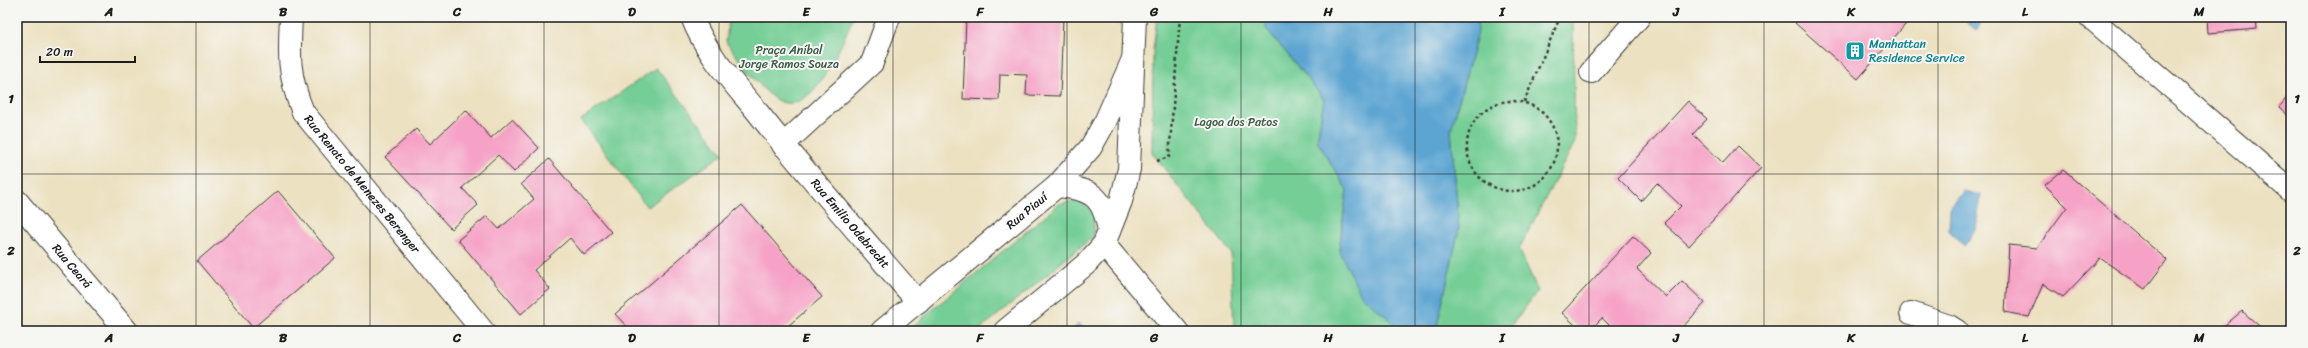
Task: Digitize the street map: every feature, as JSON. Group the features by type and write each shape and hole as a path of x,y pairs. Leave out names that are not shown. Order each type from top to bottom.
{"street":[{"name":"Rua Renato de Menezes Berenger","path":"291,17 288,60 293,89 303,112 483,331"},
{"name":"Rua Emilio Odebrecht","path":"692,17 698,34 713,58 783,145 918,302"},
{"path":"783,145 872,63 889,17"},
{"name":"Rua Piauí","path":"1005,331 1086,264 1107,238 1129,169 1135,17"},
{"path":"1591,72 1639,17"},
{"path":"2090,17 2291,191"},
{"name":"Rua Piauí","path":"882,331 1057,186 1091,147 1106,120 1133,59"},
{"path":"1057,186 1083,189 1102,204 1107,238 1177,331"},
{"name":"Rua Ceará","path":"17,201 125,330"},
{"path":"1911,313 1949,326 1957,331"}],"path":[{"path":"1129,169 1169,158 1180,17"},
{"path":"1524,102 1560,17"},
{"path":"1509,100 1524,102 1537,108 1548,118 1555,130 1557,143 1556,157 1551,169 1542,180 1531,187 1518,191 1505,190 1486,182 1472,166 1467,152 1468,137 1473,123 1482,111 1495,103 1509,100"}],"green space":[{"name":"Praça Aníbal Jorge Ramos Souza","path":"729,17 853,17 835,58 826,74 816,88 804,98 792,103 779,101 766,91 726,42"},
{"name":"Lagoa dos Patos","path":"1157,17 1267,17 1266,28 1324,99 1317,141 1347,190 1339,250 1403,331 1234,331 1231,253 1152,153 1153,50"},
{"path":"1477,17 1576,17 1573,21 1575,142 1519,249 1538,291 1507,331 1436,331 1459,229 1451,130 1478,32"},
{"path":"656,68 723,154 647,207 581,120"},
{"path":"1081,199 1094,212 1094,236 978,331 907,331 1059,204"}],"water":[{"path":"1267,17 1477,17 1478,32 1451,130 1459,229 1436,331 1403,331 1361,295 1339,250 1347,190 1317,141 1324,99 1266,28"},
{"path":"1960,17 1986,17 1976,30"},
{"path":"1964,191 1981,195 1976,229 1964,246 1949,231 1950,207"},
{"path":"1079,323 1087,331 1071,331"}],"building":[{"path":"966,17 1063,17 1060,96 1026,95 1027,75 1000,74 999,100 963,99"},
{"name":"Manhattan Residence Service","path":"1801,17 1912,17 1858,79 1795,23"},
{"path":"2207,17 2256,17 2257,29 2208,33"},
{"path":"2291,93 2291,118 2279,107"},
{"path":"1688,101 1707,119 1693,134 1723,163 1738,146 1761,168 1689,246 1664,223 1681,206 1657,183 1641,201 1618,178"},
{"path":"466,110 491,138 512,119 539,148 514,172 498,155 462,188 478,205 451,229 385,157 416,129 430,144"},
{"path":"549,159 611,232 584,255 570,238 534,270 550,289 521,314 458,240 487,216 499,229 534,199 521,184"},
{"path":"2063,170 2167,260 2145,289 2100,258 2063,297 2043,284 2029,317 2005,312 2009,245 2037,248 2067,207 2045,185"},
{"path":"278,191 335,258 253,328 197,261"},
{"path":"742,205 822,297 782,331 631,331 615,314"},
{"path":"1633,236 1651,253 1637,269 1666,297 1682,281 1705,303 1679,331 1615,331 1602,318 1589,331 1582,331 1562,313"},
{"path":"2242,311 2265,331 2229,331 2224,326"}],"place":[{"name":"Manhattan Residence Service","path":"1855,51"}]}
